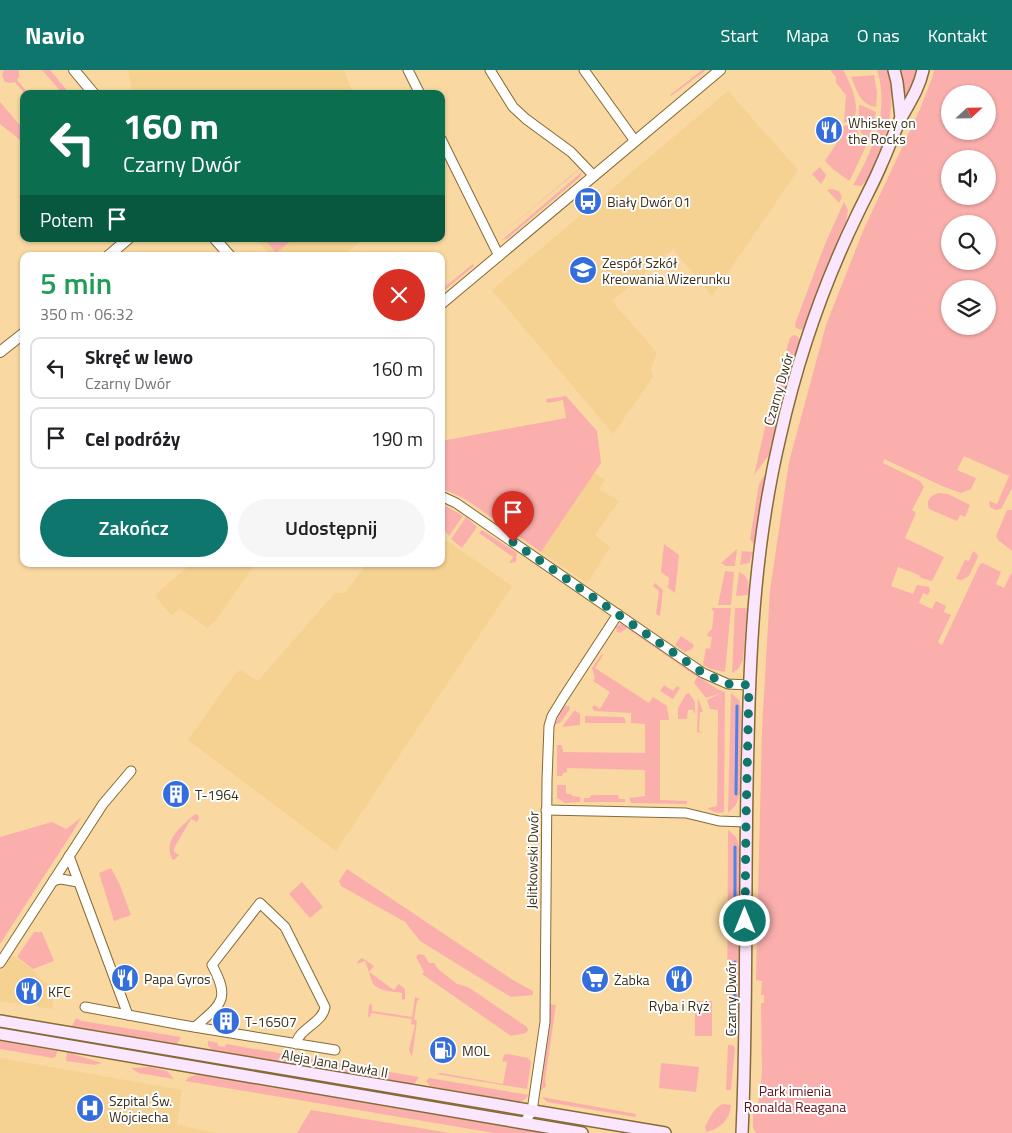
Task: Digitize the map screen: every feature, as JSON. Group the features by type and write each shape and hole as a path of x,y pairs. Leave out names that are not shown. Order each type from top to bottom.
{"main road":[{"name":"Czarny Dwór","path":"894,70 901,118"},
{"name":"Czarny Dwór","path":"742,1133 749,685 755,585 760,539 790,395 812,326 835,264 901,118 914,98 922,70"},
{"name":"Aleja Jana Pawła II","path":"0,1021 665,1133"},
{"name":"Aleja Jana Pawła II","path":"0,1034 582,1133"},
{"path":"184,1066 186,1052"}],"street":[{"path":"74,70 91,90"},
{"path":"408,70 418,90"},
{"path":"490,70 513,107 526,119 571,152 594,176"},
{"path":"584,70 635,141"},
{"path":"445,301 720,70"},
{"path":"445,147 499,256"},
{"path":"113,252 124,242"},
{"path":"218,242 226,252"},
{"path":"0,352 20,336"},
{"path":"445,498 456,503 703,673 728,684 749,685"},
{"name":"Jelitkowski Dwór","path":"524,1123 532,1111 545,1022 547,740 552,716 618,614"},
{"path":"0,963 103,804 131,771"},
{"path":"546,810 686,813 719,821 746,822"},
{"path":"69,856 128,1015"},
{"path":"53,881 61,878 78,882"},
{"path":"194,1027 212,1012 222,999 222,987 212,965 260,903 285,927 325,1007 324,1013 299,1037 296,1044"},
{"path":"85,1007 336,1050"}],"shaded area":[{"path":"128,70 344,70 352,90 132,90"},
{"name":"Zespół Szkół Kreowania Wizerunku","path":"728,91 798,170 712,296 673,249 612,301 657,353 651,369 653,377 613,434 492,290"},
{"path":"259,242 360,242 347,252 267,252"},
{"path":"594,472 605,480 599,489 619,501 595,535 610,547 587,583 541,552"},
{"path":"445,541 512,586 336,851 188,740 234,675 240,670 258,681 335,593 345,593 365,567 445,567"},
{"path":"188,567 252,568 217,619 207,628 179,609 172,615 157,598 156,594"},
{"path":"10,954 52,986 53,1009 0,1001 0,970"},
{"name":"Szpital Św. Wojciecha","path":"0,1058 182,1090 177,1125 217,1133 0,1133"}],"green space":[{"path":"4,70 19,70 17,80 26,90 22,90 15,82 5,82 2,75"},
{"path":"42,70 50,70 67,90 60,90"},
{"path":"702,70 706,70 670,95"},
{"path":"830,70 843,70 853,91 856,108 855,115 851,120 844,122 846,95 836,83 836,77"},
{"path":"877,70 888,70 891,94 890,117 880,151 867,178 861,186 853,185 867,158 877,130 882,100"},
{"path":"901,70 916,70 909,97 907,98 904,88"},
{"name":"Park imienia Ronalda Reagana","path":"934,70 1012,70 1012,488 1001,509 995,510 990,507 989,501 997,504 1009,476 964,456 957,470 976,478 971,489 961,493 884,459 883,463 920,481 924,487 912,510 916,513 905,538 944,557 932,581 898,567 891,586 913,594 917,585 929,587 928,595 923,593 919,603 932,609 936,601 946,606 944,612 951,615 938,642 942,645 980,564 983,563 1001,572 996,584 1004,588 1012,572 1012,1133 756,1133 753,1128 753,1106 758,1106 762,1073 761,1003 764,1003 764,995 761,995 762,981 756,980 762,729 770,590 789,462 826,325 863,231 920,109"},
{"path":"874,75 877,92 876,107 862,100 851,77"},
{"path":"0,102 20,125 20,140 0,124"},
{"path":"859,105 876,112 869,140 860,129"},
{"path":"855,124 859,136 867,144 850,180 848,180 825,161 842,135 844,126"},
{"path":"582,166 582,167 494,241"},
{"path":"820,167 826,175 821,184 812,174"},
{"path":"583,171 580,177 508,238 501,241"},
{"path":"827,190 839,191 842,197 839,203"},
{"path":"844,202 848,210 846,222 828,263 804,328 802,330 796,328 795,324 825,244"},
{"path":"267,242 289,242 277,252"},
{"path":"473,264 474,266 445,290 445,287"},
{"path":"794,335 800,340 787,387 780,392 773,393 790,338"},
{"path":"566,396 597,431 601,463 541,552 465,499 445,490 445,440 566,418 563,400 547,403 546,399"},
{"path":"770,406 778,408 779,415 769,455 754,475"},
{"path":"767,471 754,545 750,539 759,484"},
{"path":"940,493 948,494 970,505 965,517 960,515 957,521 929,509 928,503 930,498"},
{"path":"445,505 463,516 449,536 445,530"},
{"path":"1007,510 1012,510 1012,551 998,540 996,536"},
{"path":"466,517 477,527 462,548 451,539"},
{"path":"482,530 517,553 516,562 509,563 513,557 479,533"},
{"path":"664,544 679,555 675,593 663,584 668,587 669,578 661,572"},
{"path":"737,549 735,566 726,566 721,563"},
{"path":"742,551 753,552 749,563 740,565"},
{"path":"973,551 978,557 969,576 962,580 956,579 965,560 969,561"},
{"path":"725,571 734,572 731,605 718,605"},
{"path":"739,572 747,579 748,595 736,596"},
{"path":"655,583 663,590 660,616 656,614 659,591 653,586"},
{"path":"711,608 731,608 725,672 703,665 706,648 710,649 712,637 707,636 712,629 714,612"},
{"path":"735,608 747,608 743,660 738,669 732,673"},
{"path":"621,624 628,627 717,689 725,692 724,812 711,811 708,808 717,806 718,710 710,709 707,700 721,693 706,698 694,683 697,677 627,628 620,633 617,632 616,627"},
{"path":"681,636 694,645 692,649 685,652 675,645"},
{"path":"602,654 595,668 649,703 653,697 667,706 669,720 660,720 660,800 687,801 687,804 631,803 629,798 645,796 645,770 567,768 567,772 563,773 562,776 557,776 557,745 562,745 563,752 645,753 645,724 631,723 631,713 595,711 592,708 594,705 600,709 610,692 593,681 595,678 592,668"},
{"path":"666,678 680,688 673,699 660,691 664,685 673,691 677,686"},
{"path":"689,693 695,702 695,715 693,710 688,710 687,719 678,719 678,708 686,694"},
{"path":"731,693 739,700 741,709 740,793 736,805 728,813"},
{"path":"698,698 703,712 700,712 699,731 703,733 697,732"},
{"path":"569,706 570,709 561,722 555,725 562,708"},
{"path":"574,711 580,714 580,725 562,727"},
{"path":"585,716 624,717 626,723 585,723"},
{"path":"557,785 566,785 566,794 580,797 580,802 565,803 557,798"},
{"path":"618,795 619,799 625,799 625,802 584,802 584,798 590,798 590,796"},
{"path":"195,814 199,818 197,822 191,819 174,848 174,852 179,855 174,860 170,852 172,839 179,829"},
{"path":"81,818 0,944 0,837 52,822 66,829"},
{"path":"728,830 736,837 740,849 740,1003 736,1034 727,1035"},
{"path":"111,868 120,885 131,915 114,921 99,873"},
{"path":"347,869 513,980 533,991 533,995 511,997 420,941 405,922 341,886 339,881"},
{"path":"302,882 323,907 310,918 289,894"},
{"path":"34,932 42,932 54,961 33,969 17,957"},
{"path":"419,954 424,955 429,963 434,963 438,969 457,984 468,987 527,1027 526,1033 511,1036 422,974 424,972 416,957"},
{"path":"362,958 374,966 369,972 394,990 399,984 405,989 405,999 402,1000 402,993 376,987 373,984 365,961 357,964"},
{"path":"415,997 420,999 417,1001 414,1019 417,1021 412,1057 409,1050 415,1025 411,1024 412,1019 371,1013 370,1018 368,1016 369,1005 372,1004 372,1011 412,1017"},
{"path":"695,1001 712,1001 712,1036 695,1036"},
{"path":"550,1004 556,1005 545,1080 546,1086 540,1091 550,1026"},
{"path":"76,1018 82,1021 181,1037 177,1044 72,1026"},
{"path":"0,1027 60,1037 59,1039 0,1029"},
{"path":"70,1038 166,1054 166,1057 69,1041"},
{"path":"0,1041 57,1051 56,1056 53,1058 0,1049"},
{"path":"208,1041 218,1043 218,1046 225,1047 226,1044 419,1077 415,1083 411,1084 212,1050 208,1046"},
{"path":"728,1045 735,1047 731,1090 726,1090"},
{"path":"67,1052 102,1063 95,1065 66,1061"},
{"path":"504,1055 528,1058 531,1062 527,1089 436,1074 441,1073 503,1084 507,1062 502,1061"},
{"path":"204,1061 464,1106 439,1104 203,1063"},
{"path":"661,1063 699,1067 696,1092 659,1088"},
{"path":"150,1067 167,1071 174,1079 138,1073 131,1068"},
{"path":"196,1075 542,1133 494,1133 185,1081 189,1077"},
{"path":"429,1078 529,1095 519,1102 430,1086 426,1081"},
{"path":"542,1097 636,1114 635,1117 547,1102"},
{"path":"723,1104 731,1105 729,1115 716,1129 706,1132 705,1127 712,1114"},
{"path":"311,1110 450,1133 297,1133"}],"waterway":[{"path":"736,794 737,706"},
{"path":"735,847 735,942"},
{"path":"732,1033 735,1011 735,962"}],"place":[{"name":"Whiskey on the Rocks","path":"829,130"},
{"name":"Biały Dwór 01","path":"588,201"},
{"name":"Zespół Szkół Kreowania Wizerunku","path":"583,270"},
{"name":"T-1964","path":"176,794"},
{"name":"Papa Gyros","path":"125,978"},
{"name":"Żabka","path":"595,979"},
{"name":"Ryba i Ryż","path":"679,979"},
{"name":"KFC","path":"29,991"},
{"name":"T-16507","path":"226,1021"},
{"name":"MOL","path":"443,1050"},
{"name":"Szpital Św. Wojciecha","path":"90,1108"}],"route":[{"path":"513,542 703,673 728,684 749,685 745,921"}]}
